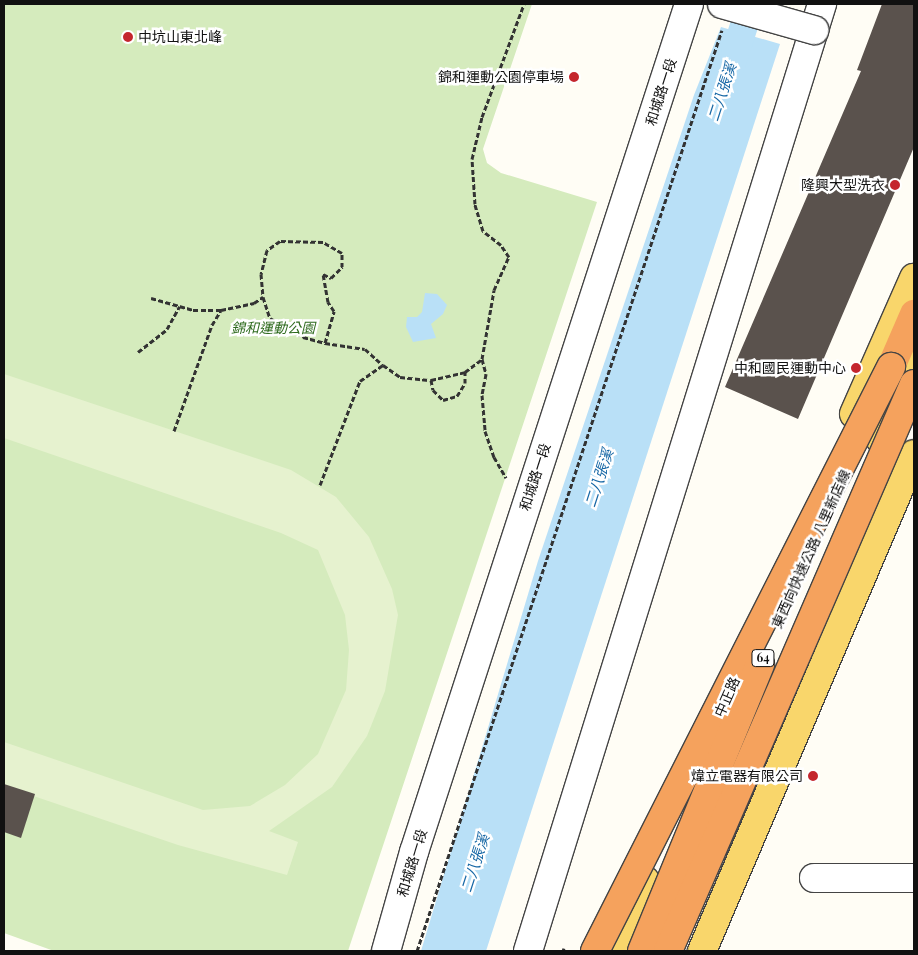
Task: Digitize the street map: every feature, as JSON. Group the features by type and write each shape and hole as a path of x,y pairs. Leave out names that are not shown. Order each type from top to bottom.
{"highway":[{"name":"東西向快速公路 八里新店線","path":"642,951 752,680 896,360 914,314"},
{"path":"596,951 896,360"},
{"name":"東西向快速公路 八里新店線","path":"668,951 914,384"}],"main road":[{"name":"中正路","path":"612,951 896,360 914,278"},
{"path":"636,951 682,887 880,439 896,360"},
{"path":"702,951 914,454"},
{"path":"678,951 682,887"}],"street":[{"name":"和城路一段","path":"386,951 524,510 689,4"},
{"path":"528,951 822,4"},
{"path":"723,13 814,30"},
{"path":"814,878 914,878"}],"path":[{"path":"524,4 482,117 472,159 475,204 483,231 501,245 509,257 494,290 482,359 486,374 482,395 485,431 494,457 524,510"},
{"path":"417,951 723,13"},
{"path":"325,343 334,311 328,302 323,274 330,278 342,266 342,253 323,242 280,241 267,250 261,274 263,297 270,318 303,337 325,343 364,350 400,377 431,380 465,372 482,359"},
{"path":"151,298 193,310 222,310 254,303 263,297"},
{"path":"138,352 166,329 173,313 180,306"},
{"path":"174,431 212,325 222,310"},
{"path":"320,485 360,381 382,365"},
{"path":"431,380 433,390 443,400 457,396 465,383 465,372"}],"green space":[{"name":"錦和運動公園","path":"4,4 532,4 483,149 487,163 501,173 597,202 348,951 54,951 4,933"},
{"path":"4,374 291,470 336,497 369,537 392,589 398,615 385,691 367,736 332,787 269,831 298,842 287,875 178,845 4,786 4,742 203,810 250,806 285,785 318,754 346,690 349,650 345,615 318,550 281,533 4,438"}],"water":[{"path":"721,27 780,44 486,951 421,951 538,561 694,95"},
{"path":"425,293 437,294 447,305 443,314 431,324 436,338 413,342 406,327 407,317 417,317 422,312"}],"building":[{"path":"882,4 914,4 914,147 798,419 725,387 861,71 857,70"},
{"path":"4,784 35,794 21,838 4,832"}],"waterway":[{"name":"二八張溪","path":"730,69 751,4"}],"place":[{"name":"中坑山東北峰","path":"128,37"},
{"name":"錦和運動公園停車場","path":"574,77"},
{"name":"隆興大型洗衣","path":"895,185"},
{"name":"中和國民運動中心","path":"856,368"},
{"name":"煒立電器有限公司","path":"813,776"}]}
